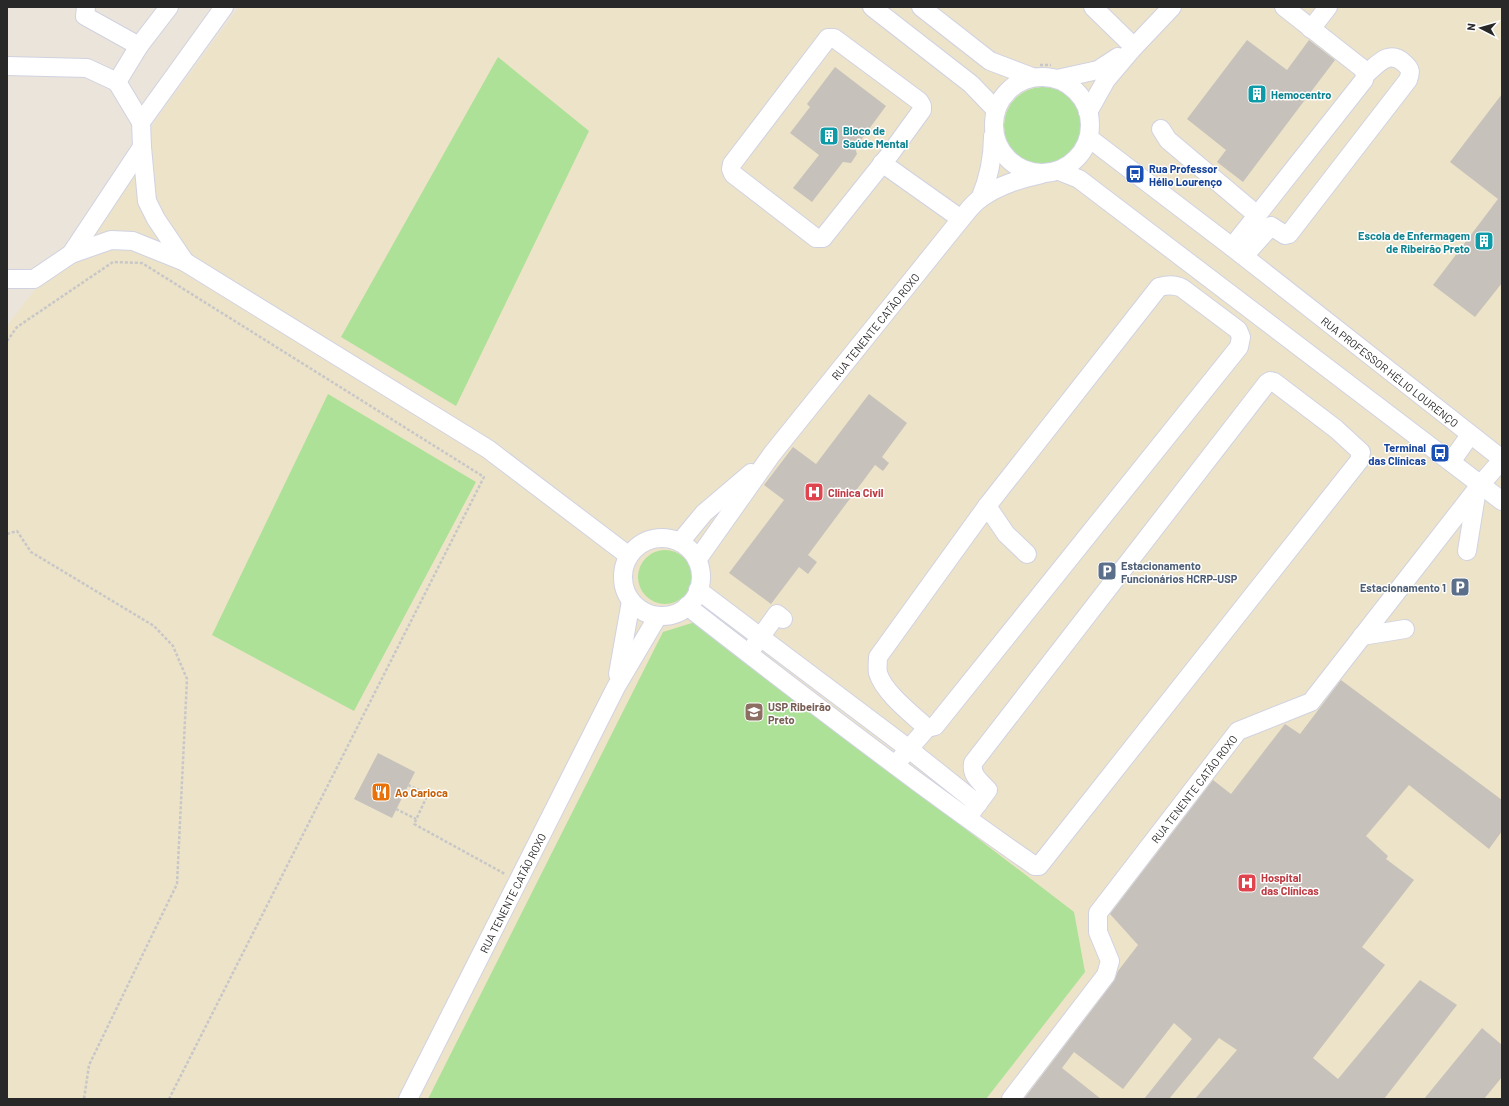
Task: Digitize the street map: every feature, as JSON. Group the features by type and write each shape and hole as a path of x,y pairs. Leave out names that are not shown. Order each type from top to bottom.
{"street":[{"path":"86,7 85,16 140,46"},
{"path":"117,82 140,46 169,7"},
{"path":"141,122 224,7"},
{"path":"872,7 971,84 996,110 1004,95 1016,84 1036,71"},
{"path":"922,7 990,60 1036,71 1054,72 1098,70 1134,47"},
{"path":"1093,7 1134,47"},
{"path":"1088,112 1106,80 1134,47 1172,7"},
{"path":"1238,252 1257,215 1364,80 1365,75 1363,69 1284,7"},
{"path":"1311,29 1328,7"},
{"path":"828,38 834,38 919,101 922,106 922,110 882,163 823,238 820,239 816,238 733,174 731,169 732,164 828,38"},
{"path":"1238,252 1271,226 1285,235 1289,234 1408,80 1411,72 1409,68 1398,58 1392,56 1386,58 1365,75"},
{"path":"7,66 87,68 117,82 141,122 147,201 156,219 185,262"},
{"path":"1050,173 1072,163 1082,152 1088,138 1088,112 1082,98 1071,86 1054,72"},
{"name":"RUA TENENTE CATÃO ROXO","path":"980,199 987,183 991,167 996,110"},
{"path":"1161,129 1168,140 1257,215"},
{"path":"994,132 999,149 1010,162 1025,171 1050,173 1079,179 1451,462 1479,486 1502,501"},
{"name":"RUA PROFESSOR HÉLIO LOURENÇO","path":"1088,138 1238,252 1502,460"},
{"path":"70,254 142,147"},
{"path":"882,163 961,219"},
{"name":"RUA TENENTE CATÃO ROXO","path":"697,560 772,454 961,219 980,199 999,187 1020,179 1050,173"},
{"path":"7,279 34,279 70,254 111,240 133,241 185,262 488,449 629,556"},
{"path":"895,765 927,728 935,726 1239,347 1241,337 1238,330 1177,285 1169,284 1159,287 987,506 878,657 878,671 881,681 900,703 927,728"},
{"path":"687,606 848,731 967,818 1012,850 1035,866 1039,866 1359,461 1361,452 1336,429 1274,382 1267,383 973,763 972,769 974,775 988,790 967,818"},
{"path":"1451,462 1470,435"},
{"name":"RUA TENENTE CATÃO ROXO","path":"680,542 704,513 772,454"},
{"name":"RUA TENENTE CATÃO ROXO","path":"1010,1099 1106,975 1110,961 1098,932 1098,913 1238,731 1311,702 1479,486 1502,460"},
{"path":"1467,551 1479,486"},
{"path":"987,506 1006,534 1027,554"},
{"path":"666,538 680,542 690,549 697,560 700,570 701,580 694,599 678,612 658,616 648,613 631,601 625,591 622,579 624,567 629,556 638,545 652,539 666,538"},
{"path":"698,590 978,804"},
{"name":"RUA TENENTE CATÃO ROXO","path":"616,687 631,601"},
{"path":"749,654 777,614 783,619"},
{"name":"RUA TENENTE CATÃO ROXO","path":"408,1099 616,687 658,616"},
{"path":"1362,636 1405,629"},
{"path":"797,692 809,675"},
{"path":"817,707 830,691"},
{"path":"848,731 860,714"}],"path":[{"path":"1036,71 1054,72"},
{"path":"7,341 18,327 113,262 142,263 484,477 169,1099"},
{"path":"7,534 17,531 31,552 154,626 172,646 187,679 177,884 89,1065 84,1099"},
{"path":"408,785 428,794 414,824 518,881"},
{"path":"396,809 416,819"}],"shaded area":[{"name":"USP Ribeirão Preto","path":"239,7 1502,7 1502,1099 7,1099 7,326 96,210 160,114"}],"green space":[{"path":"498,57 589,131 456,406 341,337"},
{"path":"1043,87 1058,90 1065,94 1075,104 1079,111 1082,126 1079,141 1075,148 1065,158 1058,162 1043,165 1028,162 1021,158 1011,148 1007,141 1004,126 1007,111 1011,104 1021,94 1028,90"},
{"path":"328,394 476,482 354,711 212,635"},
{"path":"660,550 670,550 680,554 688,562 692,572 692,582 688,592 680,600 670,604 660,604 650,600 642,592 638,582 638,572 642,562 650,554"},
{"path":"695,622 1074,912 1085,972 986,1099 428,1099 663,632"}],"building":[{"name":"Hemocentro","path":"1247,40 1287,70 1309,40 1335,60 1243,182 1217,162 1226,150 1187,119"},
{"name":"Bloco de Saúde Mental","path":"835,67 886,106 855,148 857,154 851,163 843,162 812,202 793,188 819,155 790,133 810,107 807,104"},
{"name":"Escola de Enfermagem de Ribeirão Preto","path":"1502,94 1502,283 1475,317 1433,285 1498,199 1450,162"},
{"name":"Clínica Civil","path":"869,394 907,423 882,457 889,463 883,471 875,465 808,555 817,562 808,574 799,567 771,604 729,573 784,500 764,485 793,447 816,464"},
{"name":"Hospital das Clínicas","path":"1341,680 1502,800 1502,831 1489,849 1409,785 1366,836 1388,856 1386,859 1414,880 1362,947 1385,965 1313,1058 1338,1079 1420,980 1457,1005 1384,1099 1195,1099 1237,1050 1219,1038 1169,1099 1144,1099 1192,1039 1174,1023 1123,1089 1074,1052 1062,1068 1101,1099 1024,1099 1114,981 1118,971 1138,945 1110,914 1213,780 1231,794 1285,724 1300,734"},
{"name":"Ao Carioca","path":"378,753 415,772 392,818 354,799"},
{"path":"1482,1028 1502,1045 1502,1077 1484,1099 1424,1099"}],"place":[{"name":"Hemocentro","path":"1257,94"},
{"name":"Bloco de Saúde Mental","path":"829,136"},
{"name":"Rua Professor Hélio Lourenço","path":"1135,174"},
{"name":"Escola de Enfermagem de Ribeirão Preto","path":"1484,241"},
{"name":"Terminal das Clínicas","path":"1440,453"},
{"name":"Clínica Civil","path":"814,492"},
{"name":"Estacionamento Funcionários HCRP-USP","path":"1107,571"},
{"name":"Estacionamento 1","path":"1460,587"},
{"name":"USP Ribeirão Preto","path":"754,712"},
{"name":"Ao Carioca","path":"381,792"},
{"name":"Hospital das Clínicas","path":"1247,883"}]}
